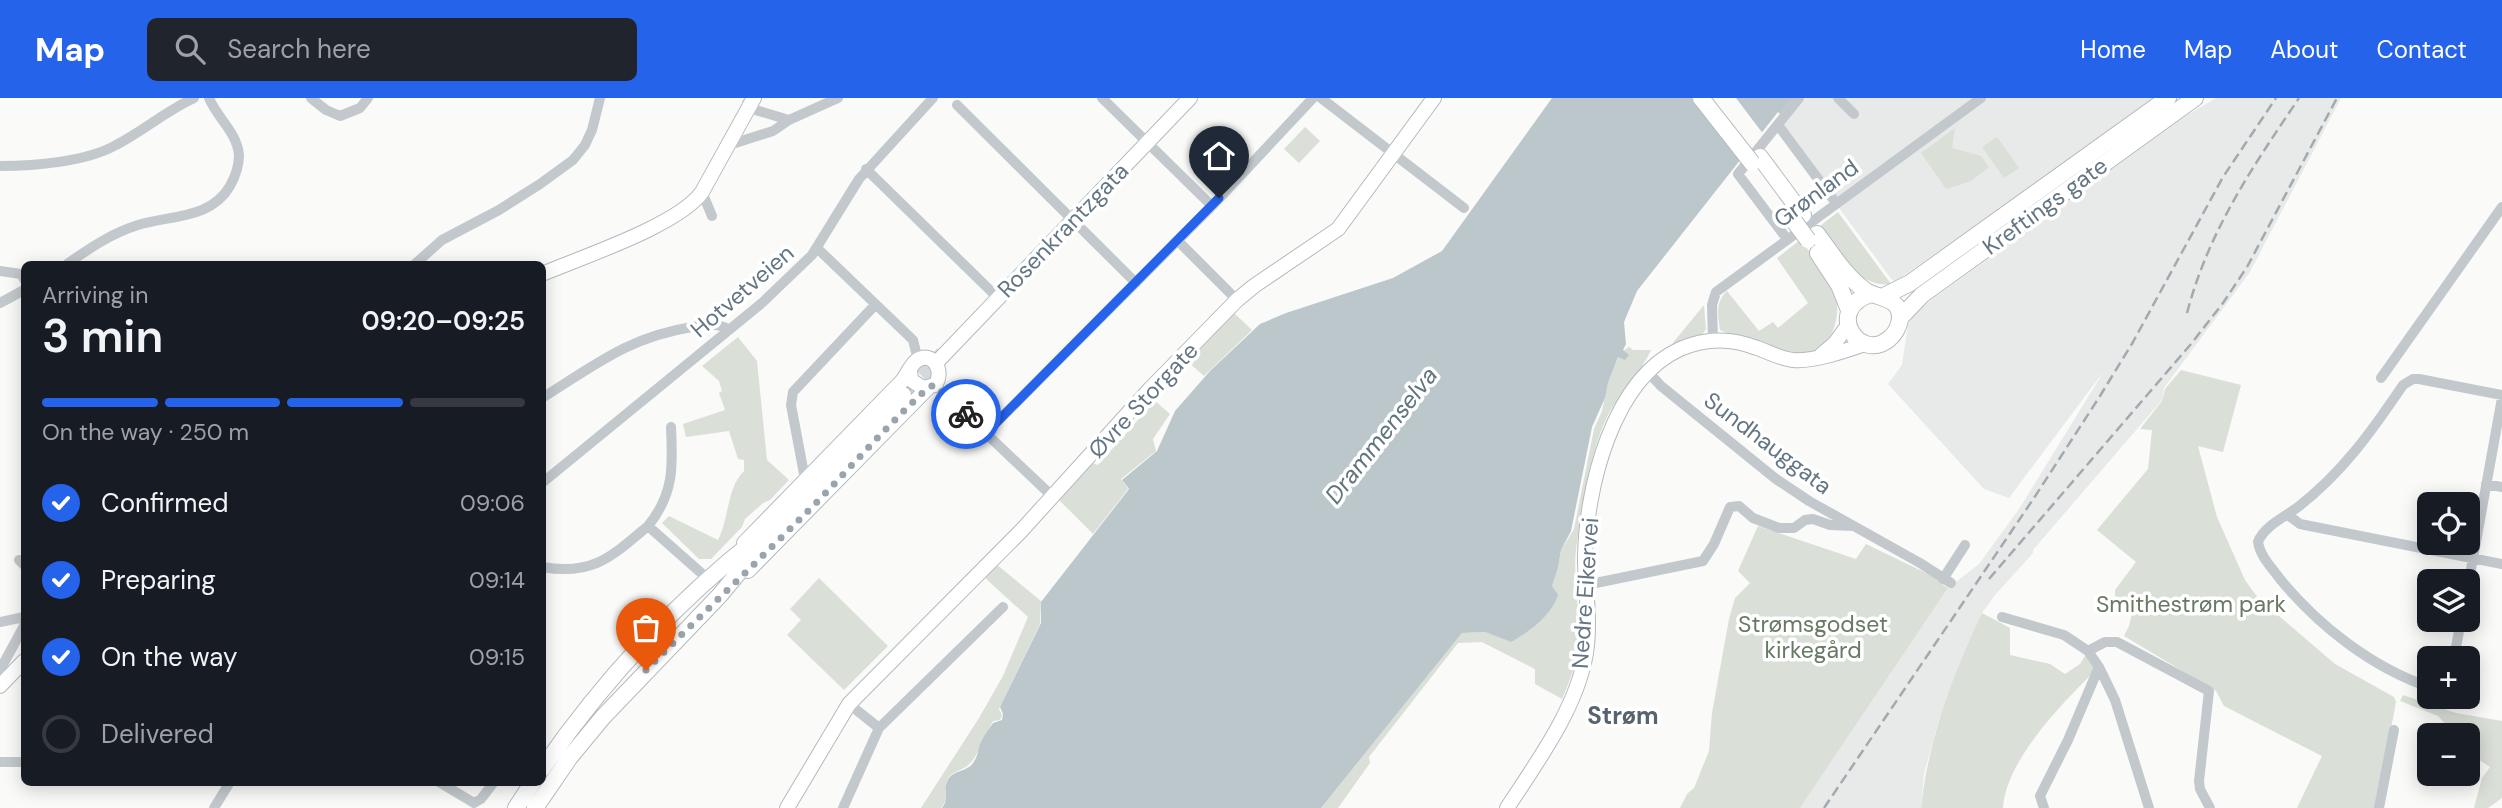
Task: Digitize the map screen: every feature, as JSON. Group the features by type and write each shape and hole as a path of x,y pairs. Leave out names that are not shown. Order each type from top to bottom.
{"main road":[{"name":"Rosenkrantzgata","path":"936,363 1190,98"},
{"name":"Øvre Storgate","path":"786,808 849,704 984,570 1150,389 1237,300 1338,229 1434,98"},
{"path":"1701,98 1756,160"},
{"path":"1714,98 1812,237 1839,285 1855,338 1864,344"},
{"name":"Kreftings gate","path":"1877,295 1898,291 2168,98"},
{"name":"Kreftings gate","path":"1900,318 1922,295 2190,99"},
{"path":"546,272 647,231 692,203 702,192 730,145 750,101"},
{"path":"1648,372 1682,348 1713,341 1744,343 1794,360 1835,354 1864,344 1881,344 1889,340 1895,334 1900,318 1895,306 1849,276 1812,237"},
{"path":"1820,356 1835,344 1861,297 1877,295"},
{"path":"546,764 592,702 634,655 914,365 928,359 936,363 940,372 931,387 752,567 720,595"},
{"path":"914,365 910,375 914,384 931,387"},
{"name":"Nedre Eikervei","path":"1507,808 1575,693 1586,652 1585,556 1600,462 1614,422 1648,372"},
{"path":"535,808 570,757 603,717 720,595 786,515 903,395"},
{"path":"727,561 786,515"},
{"path":"0,685 21,664"},
{"path":"516,808 530,786"}],"street":[{"path":"0,166 79,159 115,146 158,117 194,98"},
{"path":"71,261 104,239 139,225 213,206 227,192 236,177 239,155 233,134 209,98"},
{"path":"310,98 340,116 360,108 368,98"},
{"path":"418,261 442,240 509,204 573,160 585,145 592,130 600,98"},
{"path":"730,145 773,131 789,120 838,98"},
{"name":"Hotvetveien","path":"546,480 803,267 866,169 933,98"},
{"path":"1102,98 1212,206"},
{"path":"986,433 1178,241 1313,98"},
{"path":"1321,98 1464,208"},
{"path":"1782,242 1738,174 1799,98"},
{"path":"1838,98 1854,114"},
{"name":"Grønland","path":"1713,341 1712,305 1716,292 1980,98"},
{"path":"750,101 789,120"},
{"path":"957,105 1136,283"},
{"path":"1778,125 1836,203"},
{"path":"866,169 998,297"},
{"path":"702,192 712,216"},
{"path":"2381,378 2502,207"},
{"path":"1178,241 1237,300"},
{"path":"817,248 913,340 914,365"},
{"path":"0,271 21,274"},
{"path":"0,303 21,292"},
{"path":"805,479 791,405 793,392 876,305"},
{"path":"546,396 629,344 667,331 702,326 716,325 729,330"},
{"name":"Sundhauggata","path":"1648,372 1661,386 1776,479 1947,581 1965,545"},
{"path":"2417,681 2384,666 2347,643 2319,620 2264,558 2258,542 2262,534 2320,489 2354,455 2403,385 2419,379 2502,396 2471,569"},
{"path":"931,387 986,433 1053,497"},
{"path":"546,567 579,570 603,562 648,526 660,512 672,478 671,427"},
{"path":"2486,484 2502,487"},
{"path":"1586,585 1703,561 1714,544 1730,507 1734,506 1739,506 1753,518 1779,528 1794,528 1805,520 1813,519 1830,526 1854,526"},
{"path":"2288,515 2300,524 2502,564"},
{"path":"648,526 708,579"},
{"path":"843,808 879,728 1003,607"},
{"path":"2002,617 2064,635 2088,650 2115,700 2149,808"},
{"path":"0,622 21,618"},
{"path":"0,670 21,632"},
{"path":"2088,650 2105,642 2117,642 2208,691 2199,781 2210,808"},
{"path":"2045,808 2040,796 2068,740 2099,667"},
{"path":"849,704 879,728"},
{"path":"2379,808 2394,730"},
{"path":"0,762 21,762"},
{"path":"214,808 228,786"},
{"path":"446,786 474,803 481,799 491,786"}],"shaded area":[{"path":"1793,98 2157,98 1896,281 1892,280 1778,125"},
{"path":"2216,98 2341,98 2250,272 2164,388 2162,400 1982,613 1938,723 1924,774 1921,808 1800,808 1948,588 1979,564 2019,509 2104,371 2009,498 1984,489 1888,384 1902,365 1908,325 1915,312 2184,117"}],"green space":[{"path":"1305,127 1320,141 1299,163 1284,149"},
{"path":"1955,128 1952,148 1981,156 1989,167 1971,181 1946,189 1921,153"},
{"path":"1997,137 2019,168 2004,178 1982,147"},
{"path":"1838,212 1891,284 1868,280 1849,266 1841,256 1820,226"},
{"path":"1800,240 1828,277 1837,300 1836,322 1827,342 1819,349 1798,354 1720,330 1719,304 1727,291 1759,331 1773,322 1778,328 1808,303 1777,258"},
{"path":"1704,305 1706,329 1702,335 1672,344"},
{"path":"1234,313 1252,330 1204,376 1187,361"},
{"path":"738,337 757,361 767,460 789,480 770,500 745,519 742,527 711,559 699,559 662,523 669,516 718,540 722,532 731,494 744,471 744,460 738,459 729,431 686,437 683,424 725,410 719,393 722,391 719,381 702,366"},
{"path":"1629,347 1633,350 1651,350 1607,417 1592,462 1576,553 1578,650 1562,699 1535,684 1535,669 1482,642 1458,643 1369,757 1370,763 1338,808 1321,808 1462,633 1485,632 1511,642 1552,586 1561,550 1574,529 1594,429 1602,411 1608,383 1618,357 1628,355 1623,351"},
{"name":"Smithestrøm park","path":"2181,370 2241,385 2223,452 2198,446 2217,517 2245,580 2258,598 2335,664 2394,697 2396,702 2376,808 2297,808 2322,756 2224,706 2216,691 2124,636 2132,614 2115,600 2115,590 2136,562 2097,530 2148,469 2152,430 2140,429 2162,401 2165,389"},
{"path":"1155,401 1170,414 1153,439 1156,451 1121,479 1128,489 1093,534 1058,499 1092,463 1098,465"},
{"name":"Strømsgodset kirkegård","path":"1758,526 1856,559 1866,544 1930,575 1948,588 1800,808 1680,808 1687,794 1694,788 1709,751 1712,713 1729,619 1735,598 1750,583 1738,571"},
{"path":"996,564 1041,601 1040,624 999,709 1002,715 1000,720 993,721 970,764 950,776 947,781 946,800 941,808 921,808 1003,676 1028,617 984,577"},
{"path":"819,578 888,646 844,690 787,635 801,620 790,609"},
{"path":"1982,613 2010,628 2010,655 2050,664 2065,674 2080,664 2088,651 2099,667 2054,713 2026,751 2014,770 2003,808 1921,808 1929,757 1943,708"},
{"path":"2403,695 2417,700 2417,708 2400,701"},
{"path":"2420,709 2444,709 2502,721 2502,798 2488,808 2474,808 2482,778 2490,767 2480,761 2480,723 2445,723 2438,716"}],"water":[{"name":"Drammenselva","path":"1552,98 1793,98 1780,114 1778,112 1637,291 1624,322 1626,344 1623,350 1629,355 1625,360 1618,357 1592,427 1571,531 1561,550 1552,586 1558,595 1545,616 1511,642 1485,632 1462,633 1321,808 942,808 946,801 949,778 973,763 981,742 993,723 1002,720 1000,707 1041,623 1041,602 1129,489 1122,480 1157,451 1175,411 1210,371 1260,324 1393,278 1442,251"}],"pier":[{"path":"1694,98 1736,98 1764,135 1744,161"}],"tunnel":[{"path":"905,393 943,354"}],"railway":[{"path":"1824,808 2100,396 2133,342 2223,177 2276,98"},
{"path":"2187,313 2207,254 2220,227 2249,175 2299,98"},
{"path":"1989,579 2191,344 2223,303 2247,267 2337,98"}],"way so far":[{"path":"646,670 720,595 752,567 928,388 934,385 966,414"}],"district":[{"name":"Strøm","path":"1623,715"}],"route":[{"path":"966,414 986,433 1219,198"}]}
